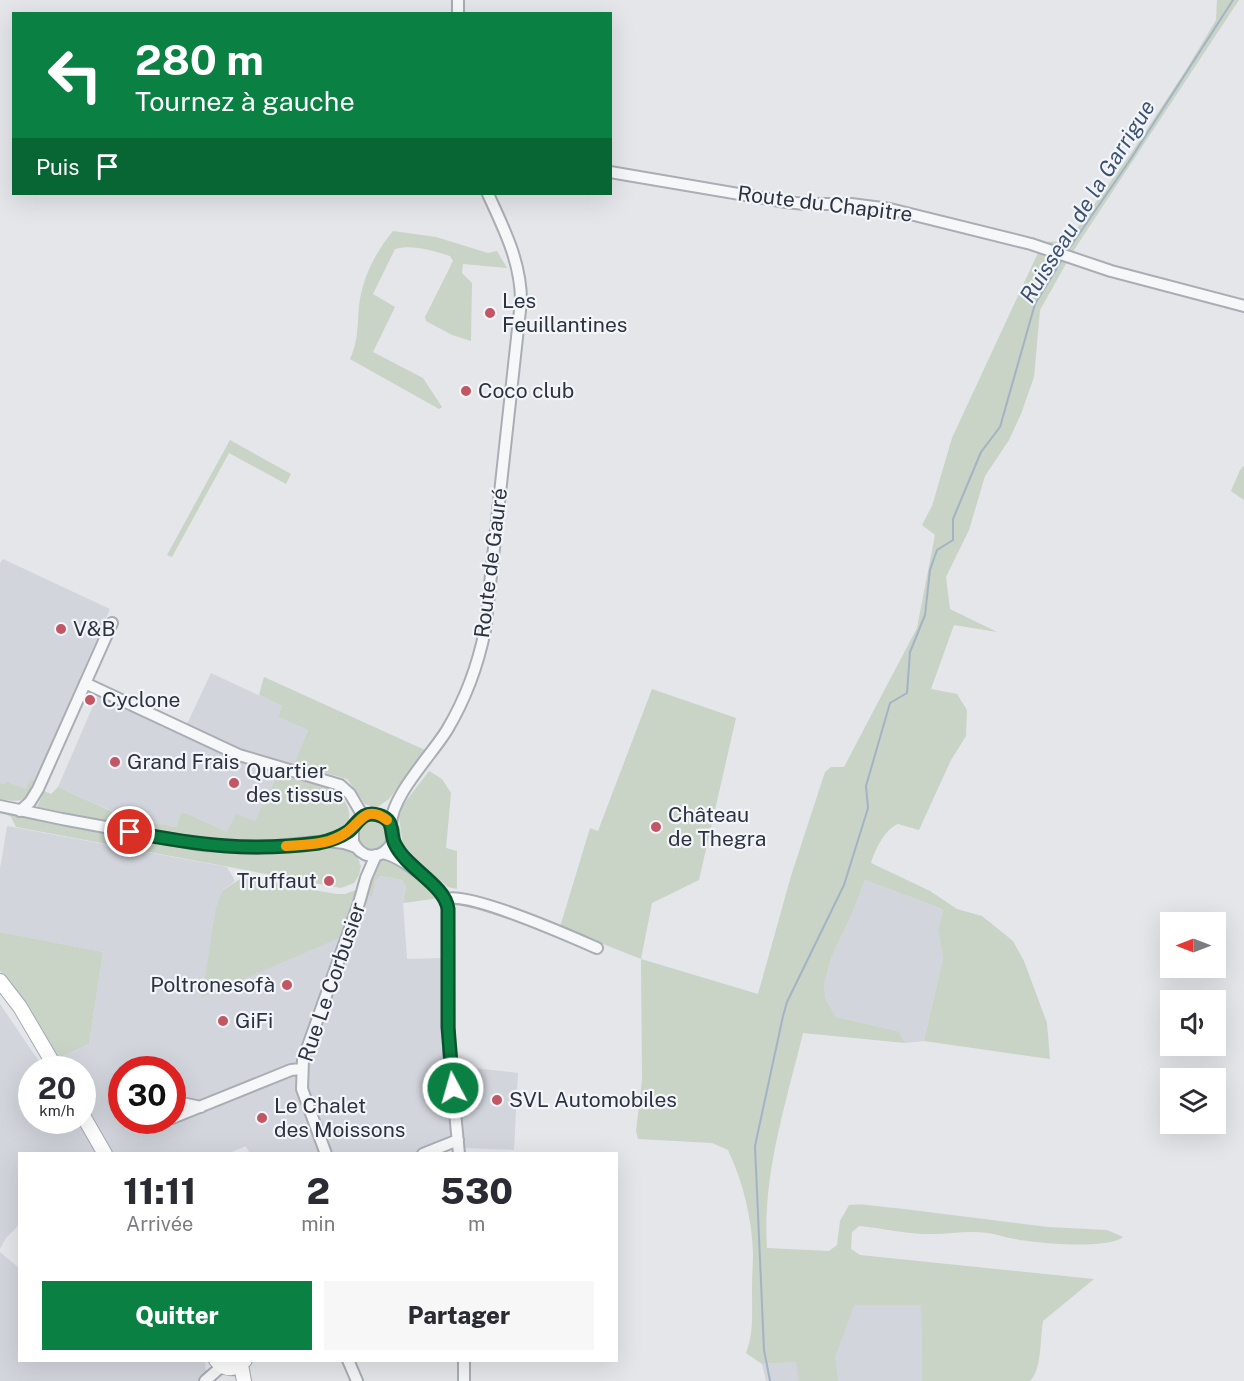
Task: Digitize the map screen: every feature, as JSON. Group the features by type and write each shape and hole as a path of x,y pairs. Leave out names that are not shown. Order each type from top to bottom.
{"main road":[{"path":"0,981 20,1007 49,1056"},
{"path":"94,1134 104,1152"},
{"path":"229,1366 244,1381"}],"street":[{"name":"Route du Chapitre","path":"612,172 786,202 851,204 890,209 1031,244 1111,271 1244,306"},
{"name":"Route de Gauré","path":"481,195 507,255 515,282 519,310"},
{"name":"Route de Gauré","path":"391,825 394,806 435,748 460,707 474,674 489,599 520,290 516,262 488,195"},
{"path":"20,811 33,798 112,623"},
{"path":"85,683 239,755 340,785 350,794 363,816"},
{"name":"Route de Gauré","path":"375,814 401,796"},
{"path":"0,806 203,845 256,848 328,841 344,843 367,855 394,856 409,864 441,892 446,899 448,909 449,1049 459,1152"},
{"path":"328,841 347,832 363,816 375,814 384,818 391,825 393,840 409,864"},
{"path":"354,826 352,837 357,849"},
{"path":"379,854 387,850 393,840"},
{"name":"Rue Le Corbusier","path":"357,849 366,878"},
{"name":"Rue Le Corbusier","path":"325,1152 304,1099 301,1069 305,1051 366,878 379,854"},
{"path":"446,899 458,897 510,913 597,948"},
{"path":"186,1113 291,1070 301,1069"},
{"path":"186,1104 201,1107"},
{"path":"428,1152 458,1140"},
{"path":"349,1362 357,1381"},
{"path":"464,1362 464,1381"},
{"path":"207,1378 229,1366"}],"shaded area":[{"path":"1217,0 1239,0 1072,253 1040,310 1034,377 1021,414 1009,440 985,476 969,530 946,577 950,609 997,632 954,625 931,689 957,694 967,710 966,736 951,760 919,830 898,824 893,827 881,841 871,863 930,891 957,909 982,916 1013,941 1024,961 1047,1023 1050,1059 924,1041 943,958 938,930 943,910 865,880 831,958 824,986 826,1000 836,1017 898,1031 905,1043 803,1033 772,1167 766,1221 767,1248 829,1251 837,1245 840,1221 849,1205 896,1208 1048,1227 1107,1230 1123,1237 1102,1243 1055,1244 1025,1241 981,1232 924,1234 859,1226 852,1232 851,1249 860,1255 1094,1279 1043,1321 1039,1361 1030,1381 922,1381 921,1305 854,1305 835,1357 838,1381 799,1381 796,1362 762,1364 746,1353 752,1322 752,1240 749,1214 742,1187 728,1150 712,1143 638,1139 636,1131 642,1080 641,959 758,994 791,876 825,772 831,767 844,767 917,628 935,535 922,525 932,506 952,438 1043,242 1068,241 1132,152 1186,70 1216,20"},
{"path":"393,231 436,237 488,253 497,251 507,268 463,264 462,273 472,283 471,341 452,335 426,321 425,317 453,261 450,256 416,248 395,249 373,294 395,307 373,352 423,378 442,407 439,409 350,359 356,342 363,285 382,245"},
{"path":"230,440 291,474 286,484 229,453 172,557 167,555"},
{"path":"1244,466 1244,500 1231,491"},
{"path":"3,559 110,609 35,781 30,779 25,789 6,781 4,784 0,782 0,563"},
{"path":"211,673 282,706 278,717 308,730 294,764 278,774 255,822 227,832 184,812 181,813 176,827 133,819 135,809 114,812 58,787 102,685 187,724"},
{"path":"264,677 425,750 389,799 376,808 365,804 347,779 294,764 308,730 278,717 282,706 259,695"},
{"path":"652,689 736,718 699,880 652,903 641,959 560,927 590,828 598,831"},
{"path":"429,771 442,779 451,793 446,848 457,851 457,889 448,887 403,845 399,817 403,805"},
{"path":"278,774 331,789 347,805 349,815 346,826 328,836 307,840 244,844 206,840 37,807 44,791 51,794 58,787 113,812 116,807 135,808 133,819 176,827 181,813 184,812 227,832 236,814 255,821"},
{"path":"30,779 35,781 26,797 19,801 0,799 0,782 4,784 6,781 25,789"},
{"path":"0,811 175,845 285,850 344,847 356,854 361,865 354,883 341,888 16,827 11,817"},
{"path":"372,820 383,824 387,835 383,846 372,850 361,846 357,835 361,824"},
{"path":"7,826 227,867 235,881 222,891 202,996 381,876 402,880 406,886 403,903 407,959 443,958 444,1048 452,1148 443,1152 249,1152 246,1146 231,1152 112,1152 96,1123 96,1056 63,1056 89,1044 103,952 0,932 0,869"},
{"path":"378,860 400,863 440,898 403,903 406,887 402,880 381,876 375,881 372,897 366,894"},
{"path":"240,879 254,879 336,894 345,894 359,889 341,937 202,997 216,908 222,891"},
{"path":"865,880 943,910 938,930 943,958 924,1041 905,1043 898,1031 836,1017 826,1000 824,986 831,958"},
{"path":"0,932 103,952 89,1044 63,1056 58,1056 21,997 0,971"},
{"path":"0,1004 35,1056 18,1056 18,1134 86,1134 96,1152 18,1152 18,1226 6,1238 0,1249"},
{"path":"454,1061 474,1068 518,1073 514,1150 465,1148"},
{"path":"0,1252 18,1267 18,1362 205,1362 207,1381 0,1381"},
{"path":"854,1305 921,1305 922,1381 766,1381 762,1364 796,1362"}],"waterway":[{"name":"Ruisseau de la Garrigue","path":"1066,253 1128,163 1233,0"},
{"name":"Ruisseau de la Garrigue","path":"770,1381 764,1350 755,1146 783,1016 787,1002 844,885 868,808 866,786 890,703 907,693 910,652 925,615 930,570 937,550 953,540 953,519 981,452 1000,427 1035,304 1063,258"}],"slow traffic":[{"path":"286,846 328,841 347,832 359,819 370,814 380,815 387,820"}],"place":[{"name":"Les Feuillantines","path":"490,313"},
{"name":"Coco club","path":"466,391"},
{"name":"V&B","path":"61,629"},
{"name":"Cyclone","path":"90,700"},
{"name":"Grand Frais","path":"115,762"},
{"name":"Quartier des tissus","path":"234,783"},
{"name":"Château de Thegra","path":"656,827"},
{"name":"Truffaut","path":"329,881"},
{"name":"Poltronesofà","path":"287,985"},
{"name":"GiFi","path":"223,1021"},
{"name":"SVL Automobiles","path":"497,1100"},
{"name":"Le Chalet des Moissons","path":"262,1118"}],"route":[{"path":"130,832 203,845 282,847 328,841 347,832 359,819 370,814 380,815 388,821 393,830 393,840 409,864 446,899 449,1049 453,1088"}]}
